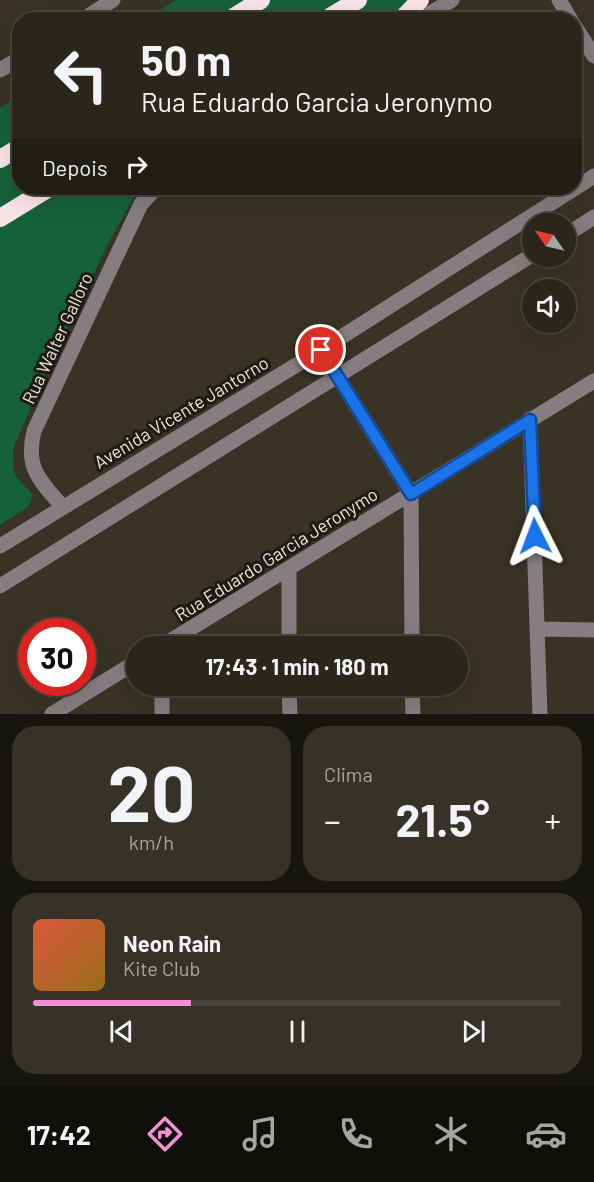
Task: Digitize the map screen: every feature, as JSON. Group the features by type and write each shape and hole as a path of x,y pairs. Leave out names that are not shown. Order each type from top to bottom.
{"highway":[{"path":"242,12 261,0"},
{"path":"339,12 358,0"},
{"path":"409,12 420,0"},
{"path":"0,218 38,195"}],"street":[{"path":"94,12 113,0"},
{"path":"432,12 452,0"},
{"path":"582,37 594,56"},
{"name":"Rua Walter Galloro","path":"62,506 32,466 30,449 34,431 141,204 149,195"},
{"name":"Avenida Vicente Jantorno","path":"0,546 62,506 321,350 564,195"},
{"path":"576,229 594,217"},
{"path":"0,586 338,378 522,261"},
{"path":"321,350 411,494 412,636"},
{"name":"Rua Eduardo Garcia Jeronymo","path":"178,636 594,381"},
{"path":"530,420 539,629 540,714"},
{"path":"289,568 289,636"},
{"path":"539,629 594,630"},
{"path":"52,714 126,668"},
{"path":"162,696 162,714"},
{"path":"290,696 290,714"},
{"path":"412,696 413,714"}],"green space":[{"path":"176,0 430,0 409,12 157,12"},
{"path":"12,100 12,195 135,195 111,238 44,376 13,449 14,474 33,495 28,507 0,525 0,108"}],"route":[{"path":"321,350 411,494 530,420 535,536"}]}
